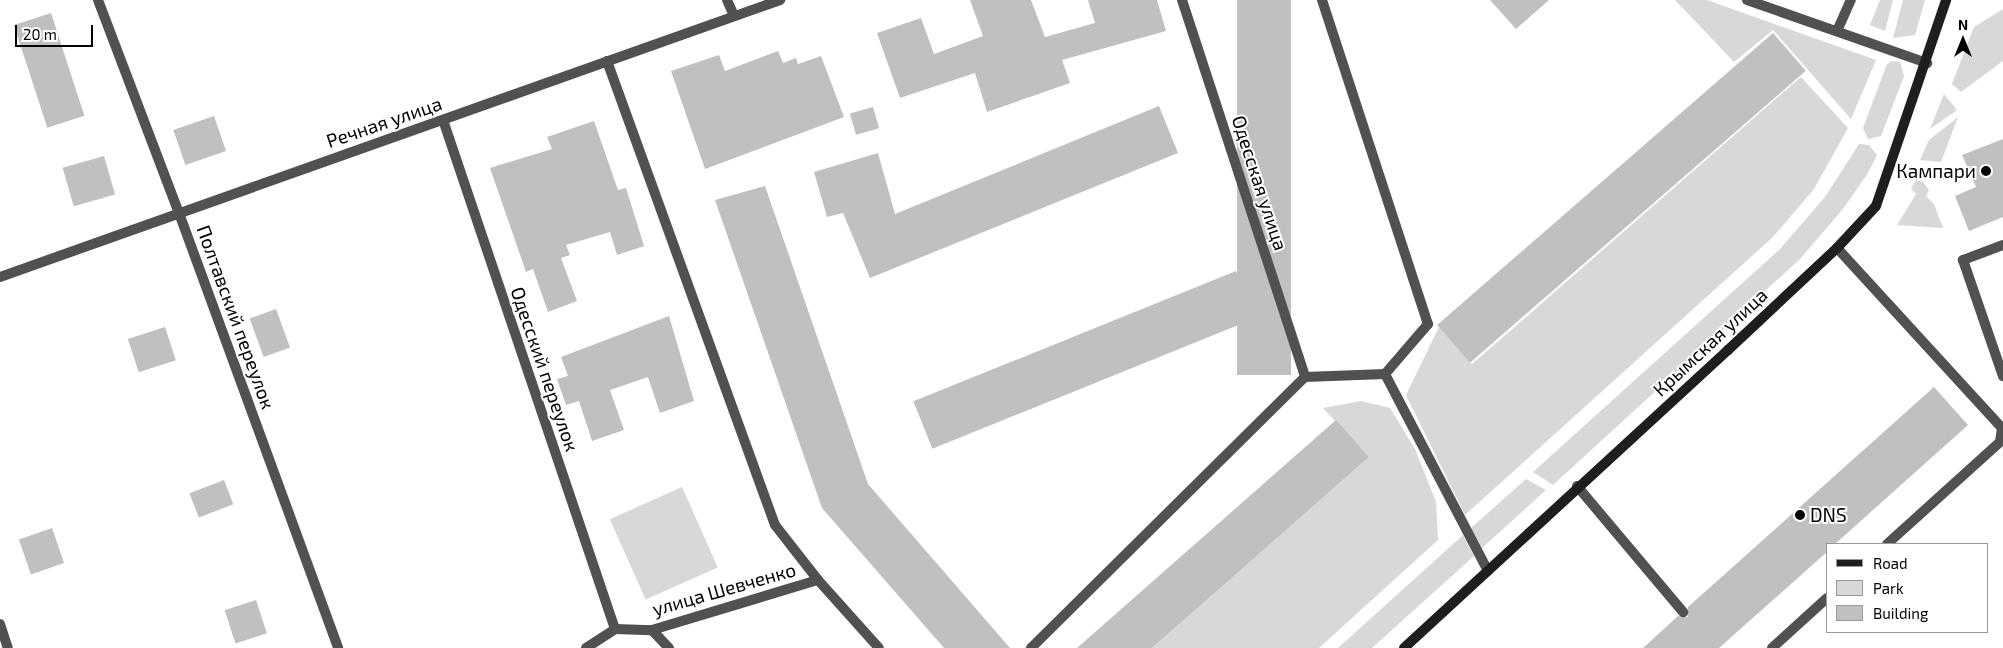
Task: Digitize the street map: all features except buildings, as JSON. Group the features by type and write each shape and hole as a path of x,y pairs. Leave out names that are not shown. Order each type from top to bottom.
{"main road":[{"name":"Крымская улица","path":"1404,648 1577,486 1837,248 1876,206 1927,63 1946,0"}],"street":[{"name":"Полтавский переулок","path":"98,0 180,213 338,648"},
{"path":"728,0 734,16"},
{"name":"Речная улица","path":"0,277 780,0"},
{"name":"Одесская улица","path":"1182,0 1305,376"},
{"path":"1031,648 1305,376 1385,374 1428,324 1322,0"},
{"path":"1747,0 1927,63"},
{"path":"1838,31 1851,0"},
{"path":"607,62 775,525 818,580 879,648"},
{"name":"Одесский переулок","path":"443,120 615,629"},
{"path":"2003,245 1963,260 2003,376"},
{"path":"1837,248 2002,428 2000,442 1888,543"},
{"path":"1385,374 1488,570"},
{"path":"1577,486 1683,612"},
{"name":"улица Шевченко","path":"615,629 652,630 818,580"},
{"path":"1772,648 1826,599"},
{"path":"0,624 8,648"},
{"path":"586,648 615,629"},
{"path":"652,630 669,648"}],"green space":[{"path":"1675,0 1707,0 1876,60 1851,119 1773,30 1734,62"},
{"path":"1880,0 1893,0 1885,31 1870,25"},
{"path":"1903,0 1925,0 1915,35 1893,38"},
{"path":"2003,9 2003,61 1961,92 1952,84 1974,27"},
{"path":"1892,61 1900,62 1904,76 1881,136 1868,139 1863,128 1887,64"},
{"path":"1801,77 1848,128 1814,189 1773,237 1465,515 1406,395 1439,327 1472,364"},
{"path":"1944,94 1957,110 1930,129"},
{"path":"1958,117 1941,162 1920,160 1929,140"},
{"path":"1859,144 1869,145 1877,155 1868,173 1843,209 1800,259 1553,485 1533,472 1780,249 1825,197"},
{"path":"1916,180 1923,182 1929,190 1926,196 1934,204 1943,228 1897,225 1916,194 1911,189"},
{"path":"1361,401 1390,408 1415,449 1436,502 1438,540 1319,648 1152,648 1369,457 1323,408"},
{"path":"1526,479 1546,490 1482,548 1471,528"},
{"path":"682,487 718,567 646,600 610,519"},
{"path":"1463,535 1474,556 1372,648 1338,648"}],"place":[{"name":"Кампари","path":"1986,171"},
{"name":"DNS","path":"1800,515"}]}
